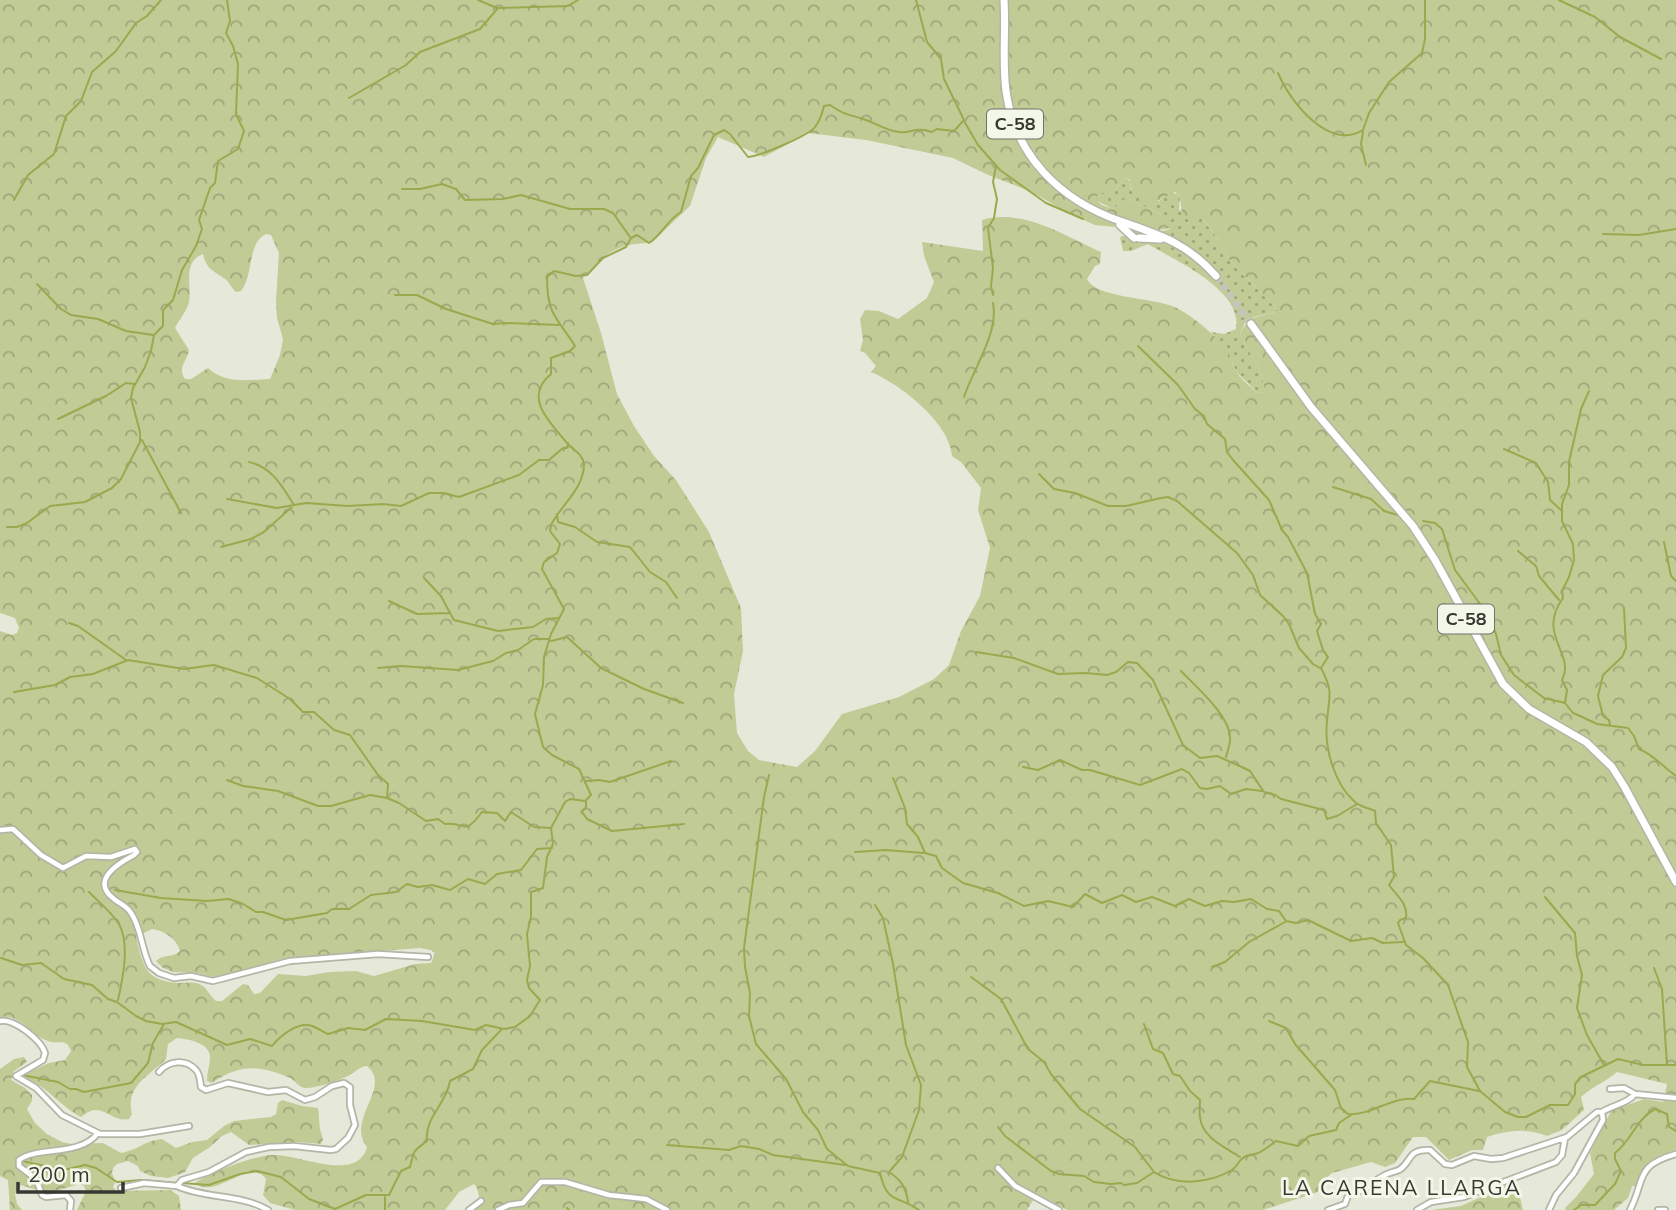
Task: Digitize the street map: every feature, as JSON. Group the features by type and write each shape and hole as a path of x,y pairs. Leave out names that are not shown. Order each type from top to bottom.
{"main road":[{"name":"C-58","path":"1002,0 1006,93 1018,135 1033,161 1052,183 1083,206 1112,218 1139,235 1161,239 1182,248 1207,267"},
{"name":"C-58","path":"1002,0 1004,93 1011,120 1024,149 1041,174 1062,194 1097,216 1139,235 1180,244 1200,258 1216,276"},
{"path":"1139,235 1161,239"},
{"name":"C-58","path":"1251,324 1324,424 1395,502 1413,526 1435,560 1491,666 1509,691 1529,709 1593,747 1612,767 1625,786 1676,882"},
{"name":"C-58","path":"1264,342 1338,436 1384,484 1416,524 1505,682 1531,707 1587,740 1615,766 1676,876"}],"street":[{"path":"0,830 13,829 41,855 63,868 86,856 107,857 135,849 137,852 134,855 107,874 104,886 111,896 132,914 150,966 170,978 191,976 213,981 290,961 370,954 428,957"},
{"path":"0,1021 12,1022 37,1039 45,1051 43,1060 17,1073 16,1077 36,1088 62,1115 97,1133 123,1136 189,1126"},
{"path":"159,1072 166,1064 178,1062 195,1069 204,1090 213,1090 228,1083 268,1092 286,1090 305,1101 339,1083 347,1084 351,1090 350,1104 355,1125 352,1134 339,1147 331,1150 294,1146 269,1147 246,1152 209,1172 182,1180 177,1186"},
{"path":"1610,1090 1624,1088 1635,1094 1676,1098"},
{"path":"1328,1210 1345,1203 1349,1193 1365,1191 1378,1178 1401,1168 1416,1152 1430,1150 1445,1164 1455,1166 1474,1156 1491,1159 1511,1157 1564,1138 1597,1112 1629,1100 1635,1094"},
{"path":"1549,1210 1552,1200 1577,1169 1603,1120 1602,1112"},
{"path":"70,1210 71,1201 66,1195 42,1195 36,1179 19,1166 19,1160 25,1156 51,1153 89,1142 97,1133"},
{"path":"1417,1210 1431,1202 1464,1197 1556,1162 1562,1155 1564,1138"},
{"path":"1628,1210 1647,1168 1656,1161 1675,1155"},
{"path":"998,1168 1015,1186 1059,1210"},
{"path":"498,1210 523,1203 536,1186 546,1181 565,1182 609,1195 646,1199 667,1210"},
{"path":"121,1188 144,1183 177,1186 204,1195 249,1202 268,1210"},
{"path":"469,1210 481,1201"},
{"path":"1658,1210 1665,1210"}],"green space":[{"path":"0,0 1676,0 1676,1156 1655,1165 1640,1186 1632,1186 1628,1198 1614,1210 1565,1208 1594,1174 1590,1153 1611,1111 1644,1099 1663,1102 1667,1084 1617,1072 1581,1097 1584,1110 1562,1130 1547,1136 1510,1131 1487,1137 1483,1150 1472,1150 1449,1160 1426,1137 1413,1137 1395,1163 1385,1167 1371,1162 1332,1173 1322,1182 1318,1192 1263,1210 1067,1210 1037,1194 1027,1210 475,1210 481,1205 474,1184 459,1192 445,1210 295,1210 270,1203 263,1195 266,1179 259,1173 251,1172 213,1187 203,1187 195,1183 244,1161 264,1156 283,1156 326,1164 352,1164 361,1158 367,1147 361,1126 373,1094 374,1075 367,1066 339,1080 306,1088 277,1073 249,1068 231,1072 212,1083 207,1081 210,1057 206,1048 187,1039 177,1038 168,1044 166,1059 135,1089 131,1104 132,1114 129,1119 124,1120 96,1110 81,1117 41,1086 27,1079 25,1074 49,1063 65,1060 71,1051 67,1044 42,1038 14,1019 0,1017 0,631 12,635 17,633 19,628 15,618 0,613","holes":["808,133 866,140 953,158 1032,192 1095,225 1115,227 1111,220 1150,229 1171,227 1160,214 1129,199 1125,199 1113,209 1097,201 1097,195 1116,189 1125,177 1130,180 1135,195 1149,202 1175,192 1180,197 1182,215 1189,219 1203,219 1224,247 1228,258 1279,311 1249,319 1240,333 1262,377 1264,392 1258,393 1237,373 1222,344 1184,312 1167,304 1114,294 1093,286 1087,279 1095,266 1100,264 1101,252 1058,232 1028,221 998,217 982,220 983,251 922,242 924,256 934,282 927,298 898,319 879,311 865,310 860,319 863,340 860,351 876,366 871,372 909,395 933,418 943,431 952,456 961,462 981,488 978,510 990,548 980,596 961,631 949,665 934,679 899,697 842,714 815,751 797,767 759,760 748,751 737,733 734,694 743,651 741,608 709,532 676,480 654,456 617,394 583,278 613,251 629,245 651,243 690,206 706,158 718,137 764,157","266,234 271,235 279,253 276,301 283,339 270,379 229,379 208,368 191,379 185,379 182,368 189,350 175,328 189,302 192,263 203,254 211,269 236,292 241,291 248,277 256,244","152,929 166,933 176,942 180,951 156,961 163,968 216,978 282,959 420,948 435,953 431,963 415,964 374,976 356,971 306,976 278,974 260,993 254,994 248,985 243,984 222,1001 216,1001 198,984 168,982 153,975 144,964 136,937"]},
{"path":"1125,177 1130,181 1131,189 1159,201 1171,193 1177,194 1180,197 1179,210 1202,218 1224,247 1228,258 1279,311 1254,317 1245,323 1240,333 1259,369 1264,392 1258,393 1236,372 1229,354 1211,332 1224,334 1236,329 1235,315 1219,289 1190,268 1148,244 1131,251 1123,251 1120,237 1127,235 1113,225 1111,220 1163,231 1170,229 1160,214 1129,199 1125,199 1113,209 1097,201 1095,196 1100,192 1116,189"},
{"path":"24,1057 27,1062 14,1071 11,1080 32,1095 27,1109 35,1123 62,1142 103,1143 121,1153 162,1139 176,1148 207,1140 234,1121 271,1117 276,1114 278,1103 282,1100 318,1108 323,1139 321,1144 298,1142 249,1145 231,1132 193,1158 185,1172 168,1178 151,1176 128,1161 113,1168 113,1187 116,1191 170,1190 179,1196 181,1210 77,1210 86,1191 84,1186 79,1184 44,1192 21,1185 15,1194 17,1204 22,1210 10,1210 8,1180 0,1176 0,1069 14,1059"},
{"path":"1516,1181 1523,1210 1431,1210 1461,1206"}],"waterway":[{"path":"14,200 28,175 54,154 66,116 81,101 92,72 116,51 136,23 147,16 161,0"},
{"path":"7,527 27,523 50,506 85,502 112,488 121,479 140,442 131,398 133,388 145,367 154,335 163,326 163,310 173,300 182,270 196,246 202,229 199,220 210,188 215,183 218,161 238,149 244,131 236,114 238,64 226,33 230,21 227,0"},
{"path":"478,0 497,8"},
{"path":"349,98 406,65 420,52 480,29 498,8 568,6 578,0"},
{"path":"1,958 22,965 41,963 64,979 92,985 108,999 146,1021 162,1024 176,1022 227,1045 250,1039 272,1046 290,1030 307,1025 328,1034 348,1028 365,1030 386,1019 422,1021 475,1030 486,1025 504,1029 515,1027 530,1016 540,1000 529,988 527,980 530,966 527,934 531,917 531,892 543,888 547,857 553,844 551,828 565,802 570,799 585,801 591,795 579,769 552,755 543,747 535,714 543,685 544,657 551,634 564,609 542,569 544,562 557,553 560,544 550,531 551,525 576,489 584,464 580,455 547,419 539,401 539,392 551,374 551,358 570,351 575,346 551,308 547,277 554,271 576,276 587,275 603,258 626,247 631,238 637,235 649,243 654,239 681,212 691,176 698,168 714,135 724,130 748,157 783,145 811,131 822,115 824,106 830,105 844,113 895,131 954,131 964,120 944,79 941,59 927,42 916,0"},
{"path":"1278,73 1301,109 1324,129 1350,135 1363,130 1369,113 1389,82 1422,53 1425,39 1425,0"},
{"path":"1559,0 1595,17 1620,37 1661,59"},
{"path":"964,121 978,145 1000,170 1046,203 1083,219"},
{"path":"1363,132 1361,144 1366,165"},
{"path":"993,295 988,228 994,218 997,199 993,182 996,166"},
{"path":"402,189 420,189 442,184 456,189 465,200 503,199 521,195 570,209 604,209 613,213 630,237"},
{"path":"1603,234 1639,235 1676,229"},
{"path":"37,284 61,309 71,315 98,319 126,331 153,335"},
{"path":"395,295 417,295 446,309 493,324 559,325"},
{"path":"964,397 989,339 994,315 993,303"},
{"path":"1138,346 1178,385 1195,409 1204,416 1207,424 1225,439 1227,452 1269,500 1282,530 1307,573 1315,614 1321,624 1317,631 1328,657 1321,668 1329,689 1326,731 1332,764 1341,785 1357,804 1375,811 1376,823 1391,845 1394,877 1389,885 1401,900 1406,913 1406,918 1398,923 1406,945 1423,958 1448,985 1468,1042 1467,1067 1480,1091 1505,1112 1526,1117 1550,1105 1568,1105 1575,1094 1575,1084 1581,1077 1618,1059 1643,1065 1676,1065"},
{"path":"58,419 106,396 126,383 134,384"},
{"path":"1565,703 1567,690 1562,680 1564,661 1553,623 1574,560 1573,544 1562,521 1562,504 1569,485 1569,462 1581,409 1589,391"},
{"path":"142,440 181,513"},
{"path":"227,499 277,508 306,503 401,506 429,493 459,497 519,475 539,460 549,460 563,448 567,448 568,443"},
{"path":"1504,449 1536,463 1548,482 1550,500 1562,511"},
{"path":"221,547 251,539 264,532 294,505 281,484 270,473 249,462"},
{"path":"1039,474 1054,489 1075,493 1108,506 1126,506 1168,497 1177,501 1237,553 1253,575 1260,595 1283,616 1299,648 1320,668"},
{"path":"1333,487 1371,499 1384,511 1401,516"},
{"path":"557,514 558,522 575,527 597,542 630,547 650,572 666,582 677,598"},
{"path":"1423,521 1435,523 1442,529 1455,570 1486,612 1496,634 1501,655 1514,675 1544,698 1565,703 1573,713 1597,724 1628,728 1639,749 1676,776"},
{"path":"1664,542 1671,576 1676,581"},
{"path":"1518,551 1536,566 1539,576 1559,600"},
{"path":"424,578 441,596 450,613"},
{"path":"389,601 417,614 450,613 454,620 498,631 533,627 546,619 558,618"},
{"path":"1610,725 1609,720 1603,716 1598,696 1603,675 1622,657 1626,648 1624,608"},
{"path":"69,623 78,626 126,660"},
{"path":"551,641 567,637 601,668 644,689 683,703"},
{"path":"378,668 401,666 458,670 493,661 518,650 534,639 549,639"},
{"path":"976,652 1014,658 1058,674 1107,675 1116,672 1128,662 1137,663 1153,680 1183,745 1200,758 1217,756 1242,767 1250,771 1264,792 1324,810 1327,819 1357,804"},
{"path":"14,692 55,685 70,677 93,674 128,660 184,669 214,665 257,678 290,699 303,712 314,712 334,730 350,735 378,775 388,784 387,798 426,821 438,819 445,824 464,827 476,820 482,812 497,813 505,821 511,812 534,827 551,828"},
{"path":"1181,671 1212,703 1225,722 1230,740 1226,757"},
{"path":"1023,767 1038,770 1060,760 1082,770 1140,785 1182,769 1189,773 1200,788 1220,786 1231,794 1246,789 1262,791"},
{"path":"586,781 610,782 671,761"},
{"path":"769,775 744,948 750,993 749,1016 756,1044 786,1079 827,1149 848,1166 880,1173 886,1190 894,1198 919,1210"},
{"path":"893,778 905,808 907,824 918,837 925,853 936,856 942,868 963,883 998,893 1024,906 1048,901 1073,907 1085,894 1102,903 1122,895 1136,902 1152,897 1175,906 1189,899 1205,906 1222,901 1251,899 1267,909 1279,911 1286,921 1296,923 1308,920 1351,941 1372,938 1383,943 1403,942"},
{"path":"227,780 243,786 278,791 318,806 331,806 370,795 387,798"},
{"path":"586,801 582,812 587,819 612,831 684,824"},
{"path":"115,890 161,898 207,901 229,899 256,912 286,920 327,913 332,909 349,909 371,895 396,892 407,884 418,887 432,885 450,890 468,879 485,884 497,874 521,870 537,849 552,848"},
{"path":"855,852 886,850 923,853"},
{"path":"89,892 113,916 122,932 125,961 118,1000"},
{"path":"1545,897 1575,933 1582,975 1577,1008 1587,1035 1604,1065"},
{"path":"875,905 883,918 906,1045 921,1085 919,1110 902,1157 889,1172 902,1184 908,1202"},
{"path":"1212,967 1225,962 1249,942 1285,922"},
{"path":"1654,968 1662,989 1667,1065"},
{"path":"971,977 1001,999 1028,1049 1044,1062 1080,1109 1135,1147 1154,1172"},
{"path":"1269,1021 1286,1028 1295,1044 1335,1090 1341,1108 1348,1114 1365,1112 1398,1100 1414,1099 1430,1081 1479,1091"},
{"path":"22,1075 58,1082 70,1089 84,1092 131,1083 148,1063 153,1043 164,1024"},
{"path":"1144,1024 1153,1049 1163,1053 1173,1074 1180,1076 1200,1100 1200,1117 1205,1131 1240,1157"},
{"path":"335,1209 366,1195 389,1195 401,1171 410,1167 415,1151 427,1141 429,1125 450,1081 473,1069 482,1050 501,1030"},
{"path":"1574,1210 1581,1205 1595,1205 1615,1184 1621,1171 1615,1153 1649,1113 1655,1109 1667,1114 1669,1127 1676,1131"},
{"path":"998,1127 1005,1136 1051,1171 1084,1176 1094,1182 1124,1185 1137,1183 1154,1172 1173,1180 1193,1182 1214,1178 1232,1170 1245,1157 1261,1152 1276,1141 1298,1146 1309,1136 1336,1130 1339,1123 1351,1115"},
{"path":"667,1145 729,1150 741,1146 773,1155 845,1165"},
{"path":"22,1161 64,1170 85,1165 96,1168 117,1182 141,1180 177,1183"},
{"path":"182,1183 209,1185 257,1171 281,1177 309,1199 335,1209"},
{"path":"385,1197 385,1210"}],"tunnel":[{"path":"1216,276 1251,324"}],"district":[{"name":"LA CARENA LLARGA","path":"1402,1188"}]}
